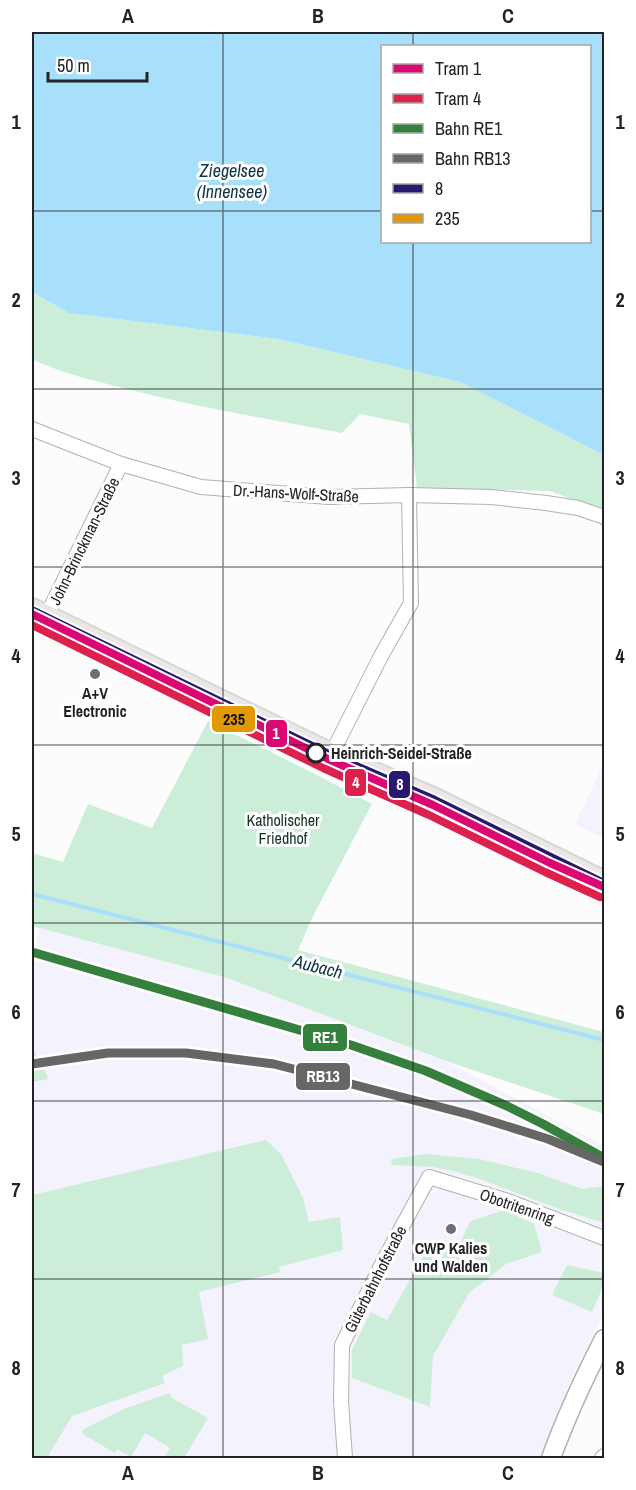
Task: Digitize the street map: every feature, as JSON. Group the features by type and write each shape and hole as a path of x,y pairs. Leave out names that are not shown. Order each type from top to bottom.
{"main road":[{"path":"39,614 331,755 435,800 604,883"}],"street":[{"name":"Dr.-Hans-Wolf-Straße","path":"32,429 121,464 201,487 329,497 409,495 490,497 546,502 578,508 604,517"},
{"name":"John-Brinckman-Straße","path":"39,614 121,464"},
{"path":"331,755 381,656 411,603 409,495"},
{"name":"Obotritenring","path":"429,1177 508,1201 604,1238"},
{"name":"Güterbahnhofstraße","path":"345,1458 341,1401 342,1345 429,1177"},
{"path":"551,1458 566,1416 604,1339"}],"shaded area":[{"path":"604,763 604,838 575,824"},
{"path":"39,928 227,978 446,1061 604,1146 604,1186 584,1189 604,1202 604,1313 558,1410 540,1458 32,1458 32,1082 49,1078 32,1047 32,965"}],"green space":[{"path":"32,292 69,313 279,339 460,382 604,455 604,511 550,491 417,488 409,424 360,414 342,433 150,395 54,368 32,359"},
{"name":"Katholischer Friedhof","path":"208,721 372,804 312,918 298,950 604,1032 604,1114 446,1061 227,978 32,926 32,853 63,862 88,804 152,828"},
{"path":"32,1047 33,1049 49,1079 32,1082"},
{"path":"266,1140 281,1154 303,1198 309,1222 340,1217 343,1250 279,1267 280,1272 199,1292 208,1339 182,1345 183,1366 162,1376 165,1383 72,1416 47,1458 32,1458 32,1195"},
{"path":"426,1154 479,1159 538,1173 582,1189 604,1186 604,1223 453,1171 433,1167 392,1165 391,1159"},
{"path":"504,1210 534,1224 542,1252 506,1264 469,1293 433,1356 430,1407 352,1378 352,1350 371,1312 387,1320 425,1253 440,1261 449,1244 457,1248 471,1221"},
{"path":"567,1265 604,1273 604,1284 592,1312 552,1295"},
{"path":"169,1393 172,1398 208,1418 184,1458 164,1458 170,1448 145,1433 131,1457 117,1449 115,1453 82,1432 124,1409"}],"water":[{"name":"Ziegelsee (Innensee)","path":"32,32 604,32 604,455 460,382 279,339 69,313 32,292"}],"waterway":[{"name":"Aubach","path":"32,894 604,1040"}],"tram line":[{"name":"1","path":"32,614 328,759 433,805 604,887"},
{"name":"4","path":"32,625 323,768 429,815 600,897"}],"rail line":[{"name":"RE1","path":"32,952 351,1045 426,1071 507,1106 604,1158"},
{"name":"RB13","path":"32,1064 108,1053 186,1053 274,1064 471,1115 548,1139 604,1162"}],"transit line":[{"name":"8","path":"32,610 331,755 435,800 604,883"},
{"name":"235","path":"32,621 326,764 431,810 599,892"}],"place":[{"name":"A+V Electronic","path":"95,674"},
{"name":"Heinrich-Seidel-Straße","path":"316,753"},
{"name":"CWP Kalies und Walden","path":"451,1229"}]}
